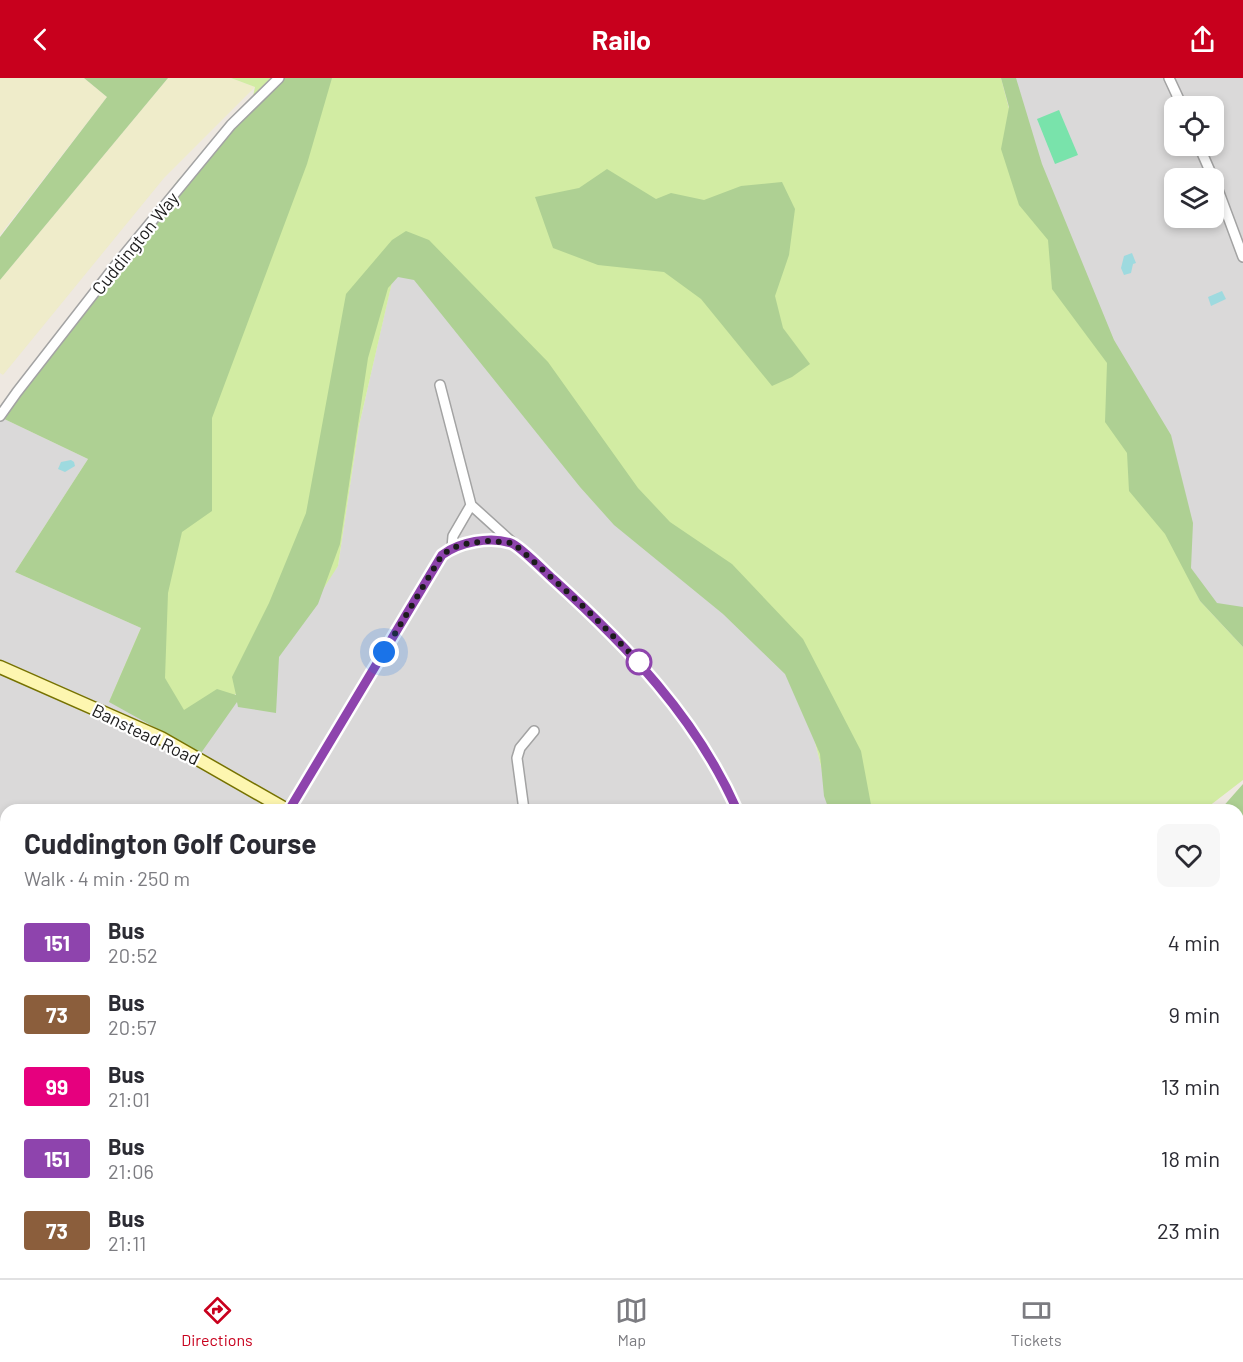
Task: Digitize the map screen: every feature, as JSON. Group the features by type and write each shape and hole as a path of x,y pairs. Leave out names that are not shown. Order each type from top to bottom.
{"street":[{"name":"Cuddington Way","path":"0,416 178,189 231,125 279,78"},
{"path":"1169,78 1177,96"},
{"path":"1224,208 1243,257"},
{"path":"440,385 471,505 585,608 641,664 680,711 707,751 734,804"},
{"path":"452,548 453,536 471,505"},
{"path":"292,804 442,555 452,548 469,543 489,541 513,543"},
{"name":"Banstead Road","path":"0,667 161,738 277,804"},
{"path":"523,804 517,758 520,747 534,730"}],"shaded area":[{"path":"0,78 84,78 107,97 0,235"},
{"path":"168,78 231,78 255,87 164,178 3,375 0,373 0,280"},
{"path":"1001,78 1243,78 1243,646 1182,564 1017,139"},
{"path":"398,255 761,628 803,694 830,804 0,804 0,417 88,459 15,572 141,628 110,702 240,697 338,566 359,426"}],"green space":[{"path":"84,78 168,78 0,280 0,237 107,97"},
{"path":"231,78 1001,78 1017,139 1151,417 1182,564 1200,601 1243,647 1243,780 1212,804 830,804 803,694 761,628 398,256 359,426 338,566 289,642 208,721 109,702 141,628 255,87"},
{"path":"273,78 332,78 307,164 212,418 212,511 182,532 168,593 165,678 184,710 217,689 236,695 232,677 269,603 306,513 346,294 392,240 406,231 429,240 548,362 638,488 670,522 732,564 803,639 861,751 871,804 827,804 820,754 785,674 723,614 614,525 580,487 414,280 398,277 388,288 368,358 340,544 318,604 279,657 276,713 238,707 237,702 201,753 109,702 141,628 15,572 88,459 0,417 178,180 228,132"},
{"path":"1001,78 1016,78 1042,164 1114,340 1171,435 1193,523 1191,568 1217,603 1243,607 1243,647 1200,601 1165,534 1129,491 1127,453 1105,422 1107,363 1052,289 1048,240 1019,205 1001,149 1009,107"},
{"path":"1059,110 1078,155 1055,164 1037,119"},
{"path":"607,169 656,199 671,193 704,200 741,186 782,182 795,209 789,255 775,296 783,328 810,364 792,377 772,386 701,299 664,272 598,265 553,248 535,197 579,188"},
{"path":"1243,784 1243,804 1225,804"}],"water":[{"path":"1132,253 1136,263 1133,264 1131,273 1124,275 1121,268 1124,256"},
{"path":"1222,291 1226,299 1211,306 1208,297"},
{"path":"71,460 75,466 65,472 58,469 61,462"}],"bus line":[{"name":"151","path":"293,804 442,555 452,548 489,541 513,543 585,608 641,664 695,733 718,770 735,804"}],"route":[{"path":"384,652 442,555 452,548 489,541 513,543 585,608 641,664 639,662"}]}
